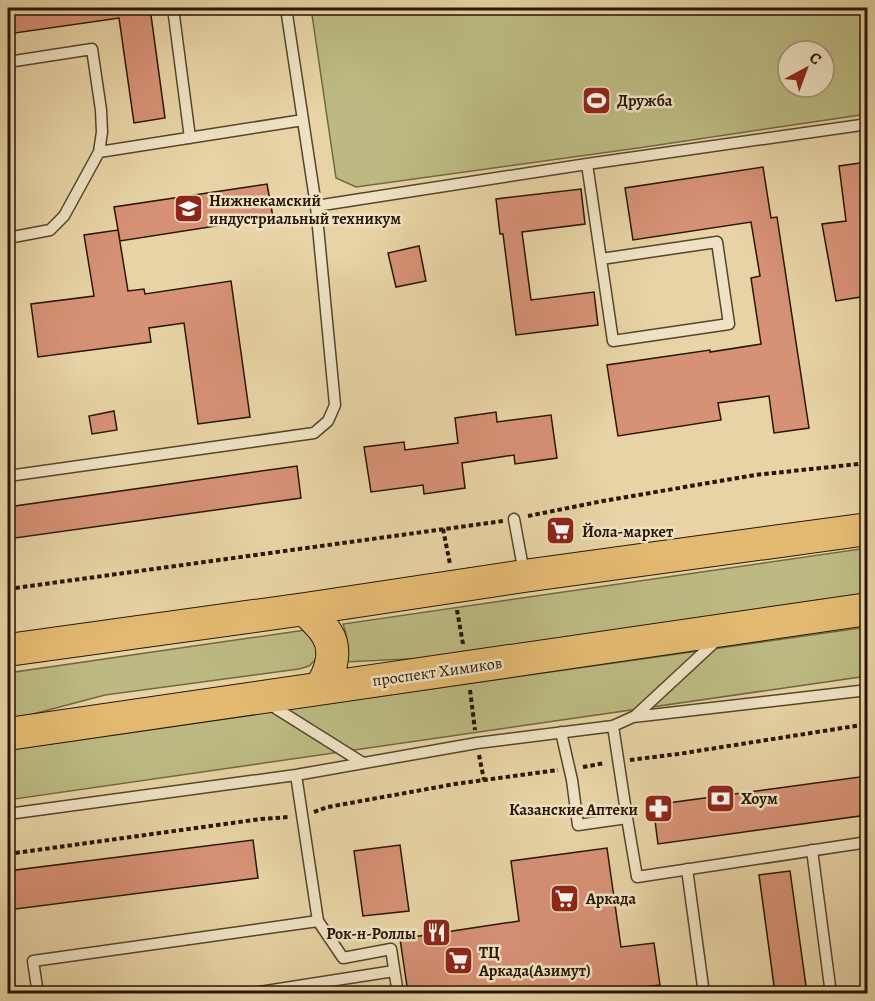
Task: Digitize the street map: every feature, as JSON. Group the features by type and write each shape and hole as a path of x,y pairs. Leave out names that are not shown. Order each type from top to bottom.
{"main road":[{"path":"8,650 867,529"},
{"path":"305,609 328,635 332,645 332,660 327,678 320,688"},
{"name":"проспект Химиков","path":"8,734 867,609"}],"lane":[{"path":"173,8 190,138"},
{"path":"8,476 314,433 328,421 334,405 316,206 286,8"},
{"path":"8,62 92,49 102,132 99,152 64,216 50,230 8,238"},
{"path":"99,152 303,120"},
{"path":"316,206 867,124"},
{"path":"587,164 600,259 613,341 729,324 717,242 600,259"},
{"path":"514,519 524,576"},
{"path":"633,717 728,630"},
{"path":"8,814 296,775 477,743 613,726 633,717 867,690"},
{"path":"259,697 363,763"},
{"path":"613,726 637,877 867,842"},
{"path":"561,732 578,825 627,818"},
{"path":"296,775 318,921 343,958 391,949 398,993"},
{"path":"812,850 831,993"},
{"path":"687,869 704,993"},
{"path":"38,993 33,961 318,921"},
{"path":"246,993 394,971"}],"path":[{"path":"8,590 514,519 755,475 867,463"},
{"path":"8,854 261,819 302,816 328,807 455,784 678,754 867,723"}],"shaded area":[{"name":"Дружба","path":"311,8 867,8 867,114 356,187 336,178"},
{"path":"867,548 867,594 427,658 345,662 347,643 343,624"},
{"path":"867,627 867,676 8,800 8,749"},
{"path":"312,629 317,638 317,658 309,666 299,669 105,695 8,719 8,673"}],"building":[{"path":"8,8 150,8 165,118 134,123 119,18 8,34"},
{"path":"867,162 867,296 836,301 822,224 846,221 839,166"},
{"path":"763,167 771,218 777,217 809,428 774,433 769,396 718,403 721,420 618,436 607,365 761,344 751,278 760,276 751,222 633,240 625,188"},
{"path":"267,184 273,217 120,241 114,207"},
{"path":"581,189 585,224 522,232 531,300 594,292 598,325 516,335 503,234 500,234 496,199"},
{"path":"118,230 128,291 144,289 145,294 231,281 250,417 198,424 184,323 149,328 151,342 38,357 31,304 94,296 84,235"},
{"path":"419,246 426,281 396,287 388,253"},
{"path":"114,411 117,430 92,434 89,416"},
{"path":"496,412 497,422 551,415 557,458 515,464 514,455 462,463 465,488 424,494 423,485 371,492 364,447 404,442 405,450 458,443 455,418"},
{"path":"297,466 301,498 8,539 8,507"},
{"path":"867,776 867,815 658,844 653,805"},
{"path":"253,840 258,878 8,910 8,871"},
{"path":"400,845 409,911 363,916 354,851"},
{"name":"Аркада","path":"607,848 621,947 654,943 660,985 592,993 408,993 400,939 519,921 511,861"},
{"path":"790,871 807,993 775,993 759,875"}],"place":[{"name":"Дружба","path":"596,100"},
{"name":"Нижнекамский индустриальный техникум","path":"188,209"},
{"name":"Йола-маркет","path":"561,531"},
{"name":"Хоум","path":"720,798"},
{"name":"Казанские Аптеки","path":"659,809"},
{"name":"Аркада","path":"565,898"},
{"name":"Рок-н-Роллы","path":"437,933"},
{"name":"ТЦ Аркада(Азимут)","path":"458,961"}]}
